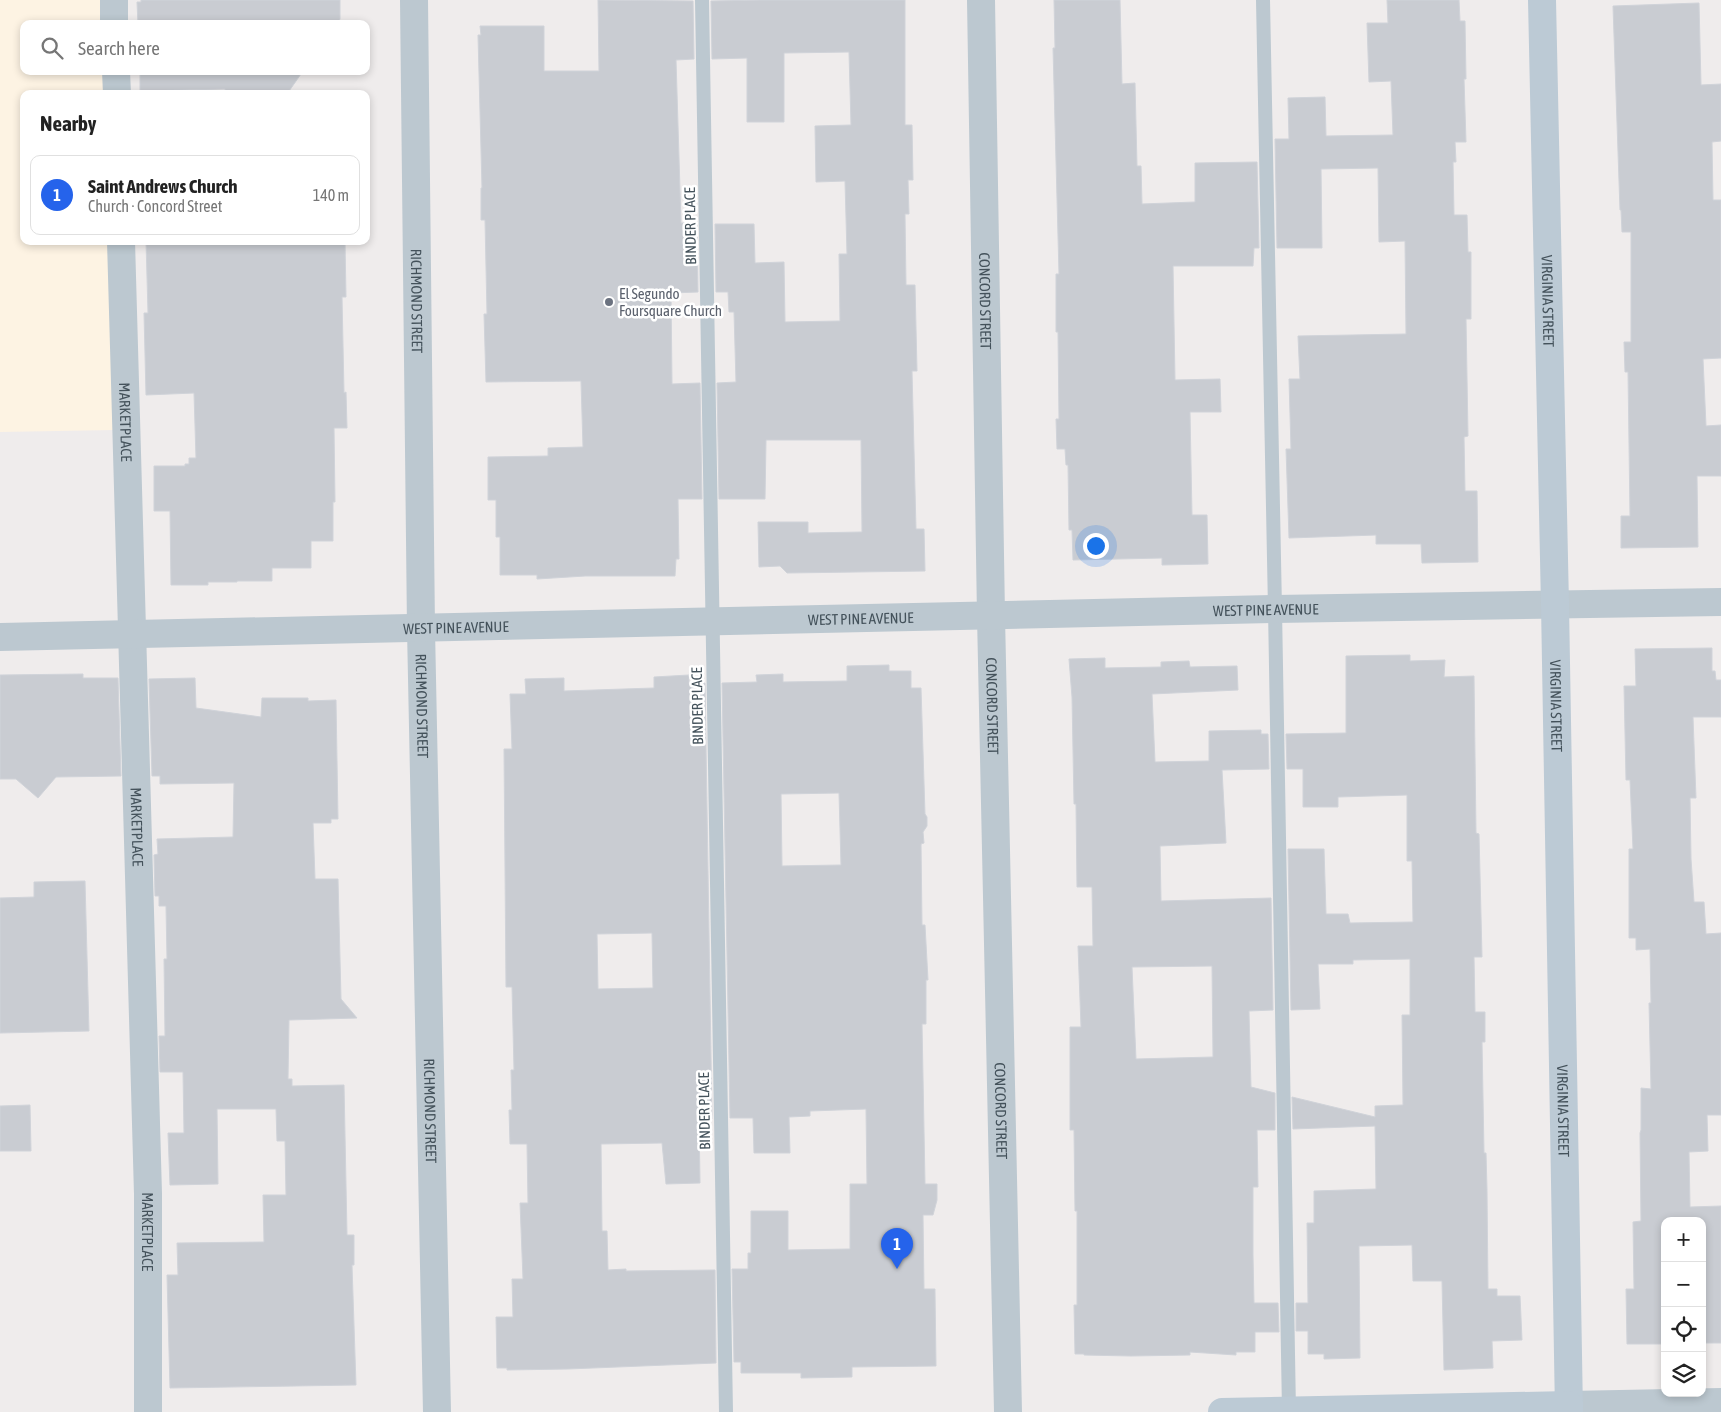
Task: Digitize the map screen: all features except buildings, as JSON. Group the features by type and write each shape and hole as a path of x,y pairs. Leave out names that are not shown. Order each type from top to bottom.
{"street":[{"path":"114,0 114,20"},
{"name":"RICHMOND STREET","path":"414,0 421,629 437,1412"},
{"name":"CONCORD STREET","path":"981,0 991,616 1008,1412"},
{"name":"VIRGINIA STREET","path":"1542,0 1569,1408"},
{"path":"116,75 116,90"},
{"name":"MARKETPLACE","path":"121,245 148,1194 148,1412"},
{"name":"WEST PINE AVENUE","path":"0,637 1275,609 1721,602"},
{"path":"1222,1412 1569,1408 1721,1402"}],"lane":[{"name":"BINDER PLACE","path":"702,0 726,1412"},
{"path":"1263,0 1289,1411"}],"shaded area":[{"path":"0,0 105,0 105,20 20,20 20,75 106,75 107,90 20,90 20,245 110,245 115,430 0,432"}],"place":[{"name":"El Segundo Foursquare Church","path":"609,302"},
{"name":"Saint Andrews Church","path":"897,1269"}]}
